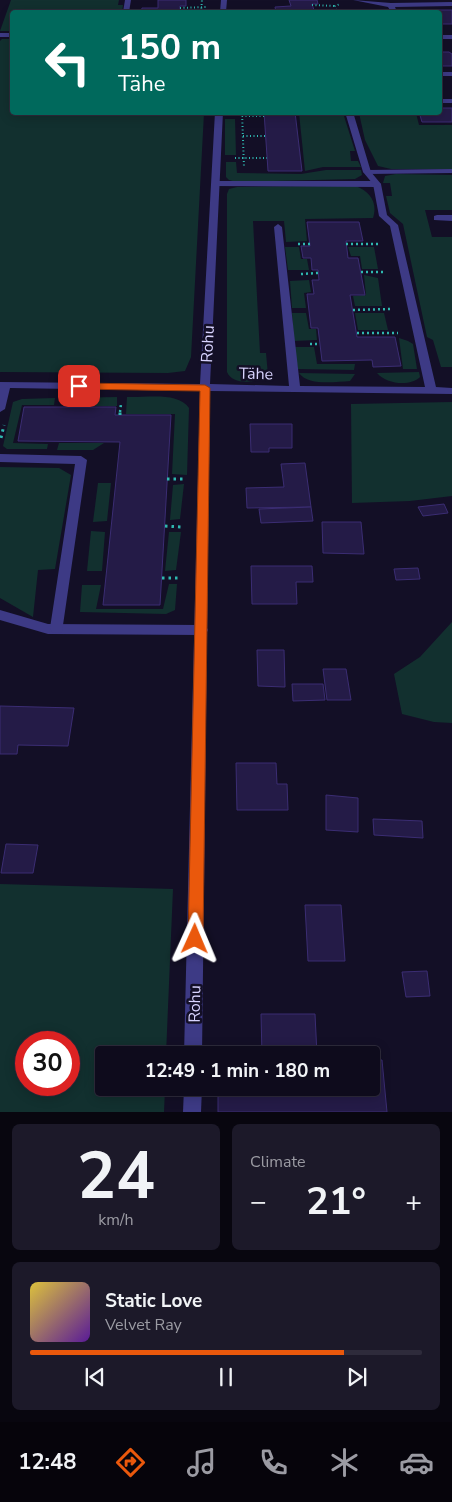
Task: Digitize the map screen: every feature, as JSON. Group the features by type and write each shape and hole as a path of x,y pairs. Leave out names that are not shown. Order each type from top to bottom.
{"street":[{"path":"356,0 393,9 452,4"},
{"name":"Rohu","path":"193,1046 205,388 219,115"},
{"path":"349,115 367,172 377,184 383,216 394,225 431,391"},
{"path":"367,172 452,171"},
{"path":"215,184 377,184"},
{"path":"437,218 452,218"},
{"path":"278,227 295,389"},
{"path":"3,385 3,413"},
{"name":"Tähe","path":"3,385 452,391"},
{"path":"0,458 81,460 58,628"},
{"path":"0,615 48,629 201,630"},
{"path":"192,1096 192,1112"}],"path":[{"path":"202,0 202,8"},
{"path":"312,5 335,6"},
{"path":"180,8 223,7"},
{"path":"242,115 244,172"},
{"path":"253,115 264,116"},
{"path":"243,136 266,136"},
{"path":"216,159 267,158"},
{"path":"346,244 398,244"},
{"path":"353,310 412,309"},
{"path":"357,333 418,333"},
{"path":"0,443 3,413"},
{"path":"168,479 189,479"},
{"path":"165,526 186,527"},
{"path":"162,578 184,578 183,587"}],"green space":[{"path":"11,0 119,0 118,5 123,5 122,10 10,10 10,31 0,31"},
{"path":"2,39 10,39 10,115 204,115 191,357 185,371 168,373 0,372 0,41"},
{"path":"299,115 344,115 355,151 350,151 351,161 358,161 361,167 323,167 305,171"},
{"path":"359,115 416,115 419,125 452,125 452,169 391,169 378,166 365,140"},
{"path":"225,119 235,119 236,155 225,155"},
{"path":"226,162 236,162 237,173 301,174 326,170 361,170 362,175 355,179 236,182 226,177"},
{"path":"396,174 452,175 452,210 425,210 432,237 452,237 452,367 441,367 433,340 427,337 403,224 390,213 386,196 392,196 390,183 383,183 385,176"},
{"path":"356,186 372,198 374,202 373,218 305,219 307,241 286,242 284,221 253,221 260,353 266,353 268,375 258,380 246,382 235,380 227,372 227,194 229,189 237,187"},
{"path":"285,247 299,247 301,259 307,259 309,270 288,270"},
{"path":"348,247 374,247 378,269 362,269 360,256 351,256"},
{"path":"364,275 378,278 382,306 355,306 353,296 366,295"},
{"path":"309,280 311,292 304,293 306,308 292,308 290,281"},
{"path":"292,313 306,313 309,329 316,329 317,340 294,341"},
{"path":"355,313 384,313 388,330 358,330"},
{"path":"399,338 413,344 417,369 403,369"},
{"path":"294,347 314,347 317,364 355,364 354,370 298,369"},
{"path":"419,372 420,377 416,380 404,383 386,380 377,373"},
{"path":"299,373 355,374 350,381 315,382 303,377"},
{"path":"117,397 117,406 65,406 67,398"},
{"path":"127,397 169,397 177,399 189,408 187,475 172,474 175,414 126,414"},
{"path":"55,398 54,405 22,405 13,443 48,444 47,449 7,449 3,446 13,402 22,399"},
{"path":"452,402 452,496 410,501 352,503 351,404"},
{"path":"59,443 104,443 93,450 57,450"},
{"path":"0,467 59,468 71,475 55,569 38,570 33,617 0,598"},
{"path":"98,483 111,483 107,521 93,522"},
{"path":"184,484 180,519 170,520 173,485"},
{"path":"91,531 105,532 102,571 87,571"},
{"path":"169,532 181,532 176,570 165,571"},
{"path":"169,584 177,584 175,610 166,614 80,612 82,585 101,585 96,609 163,609"},
{"path":"452,622 452,723 434,722 402,714 394,674 420,657"},
{"path":"0,884 173,889 166,1046 95,1046 95,1096 165,1096 164,1112 0,1112"}],"building":[{"path":"158,0 186,0 186,6 180,6 180,10 142,10 142,8 158,8"},
{"path":"289,0 317,0 318,4 312,4 314,10 276,10 275,7 291,6"},
{"path":"442,10 452,10 452,24 442,24"},
{"path":"442,52 452,54 452,66 442,66"},
{"path":"442,108 452,108 452,122 422,122 420,115 442,115"},
{"path":"264,115 295,115 302,171 268,171"},
{"path":"307,222 359,222 363,241 346,241 348,258 358,258 365,295 350,295 357,337 395,337 401,366 373,367 372,360 322,361 318,328 311,328 307,294 314,294 312,280 319,280 318,270 312,270 311,258 303,258 301,246 310,246"},
{"path":"24,407 116,407 115,415 171,415 160,605 103,605 120,442 18,441"},
{"path":"250,424 292,424 292,448 269,448 269,452 251,452"},
{"path":"305,463 311,507 247,508 246,488 284,487 281,464"},
{"path":"444,504 448,513 423,516 418,507"},
{"path":"311,507 313,521 261,523 259,509"},
{"path":"322,522 361,522 364,554 323,553"},
{"path":"251,566 312,566 313,582 296,582 297,604 252,604"},
{"path":"418,568 420,579 396,580 394,569"},
{"path":"257,650 284,650 285,687 258,686"},
{"path":"323,669 346,669 351,700 327,700"},
{"path":"292,684 323,684 325,700 293,701"},
{"path":"0,706 74,708 68,746 18,745 17,754 0,754"},
{"path":"236,763 276,763 277,784 287,784 288,810 237,810"},
{"path":"326,795 358,798 358,832 326,830"},
{"path":"373,819 422,821 423,838 374,835"},
{"path":"6,844 38,845 33,873 1,873"},
{"path":"305,905 341,905 345,961 308,961"},
{"path":"427,971 430,996 406,997 402,972"},
{"path":"261,1014 315,1014 317,1046 262,1046"},
{"path":"380,1060 382,1060 387,1112 218,1112 218,1096 380,1096"}],"route":[{"path":"79,386 205,388 195,939"}]}
